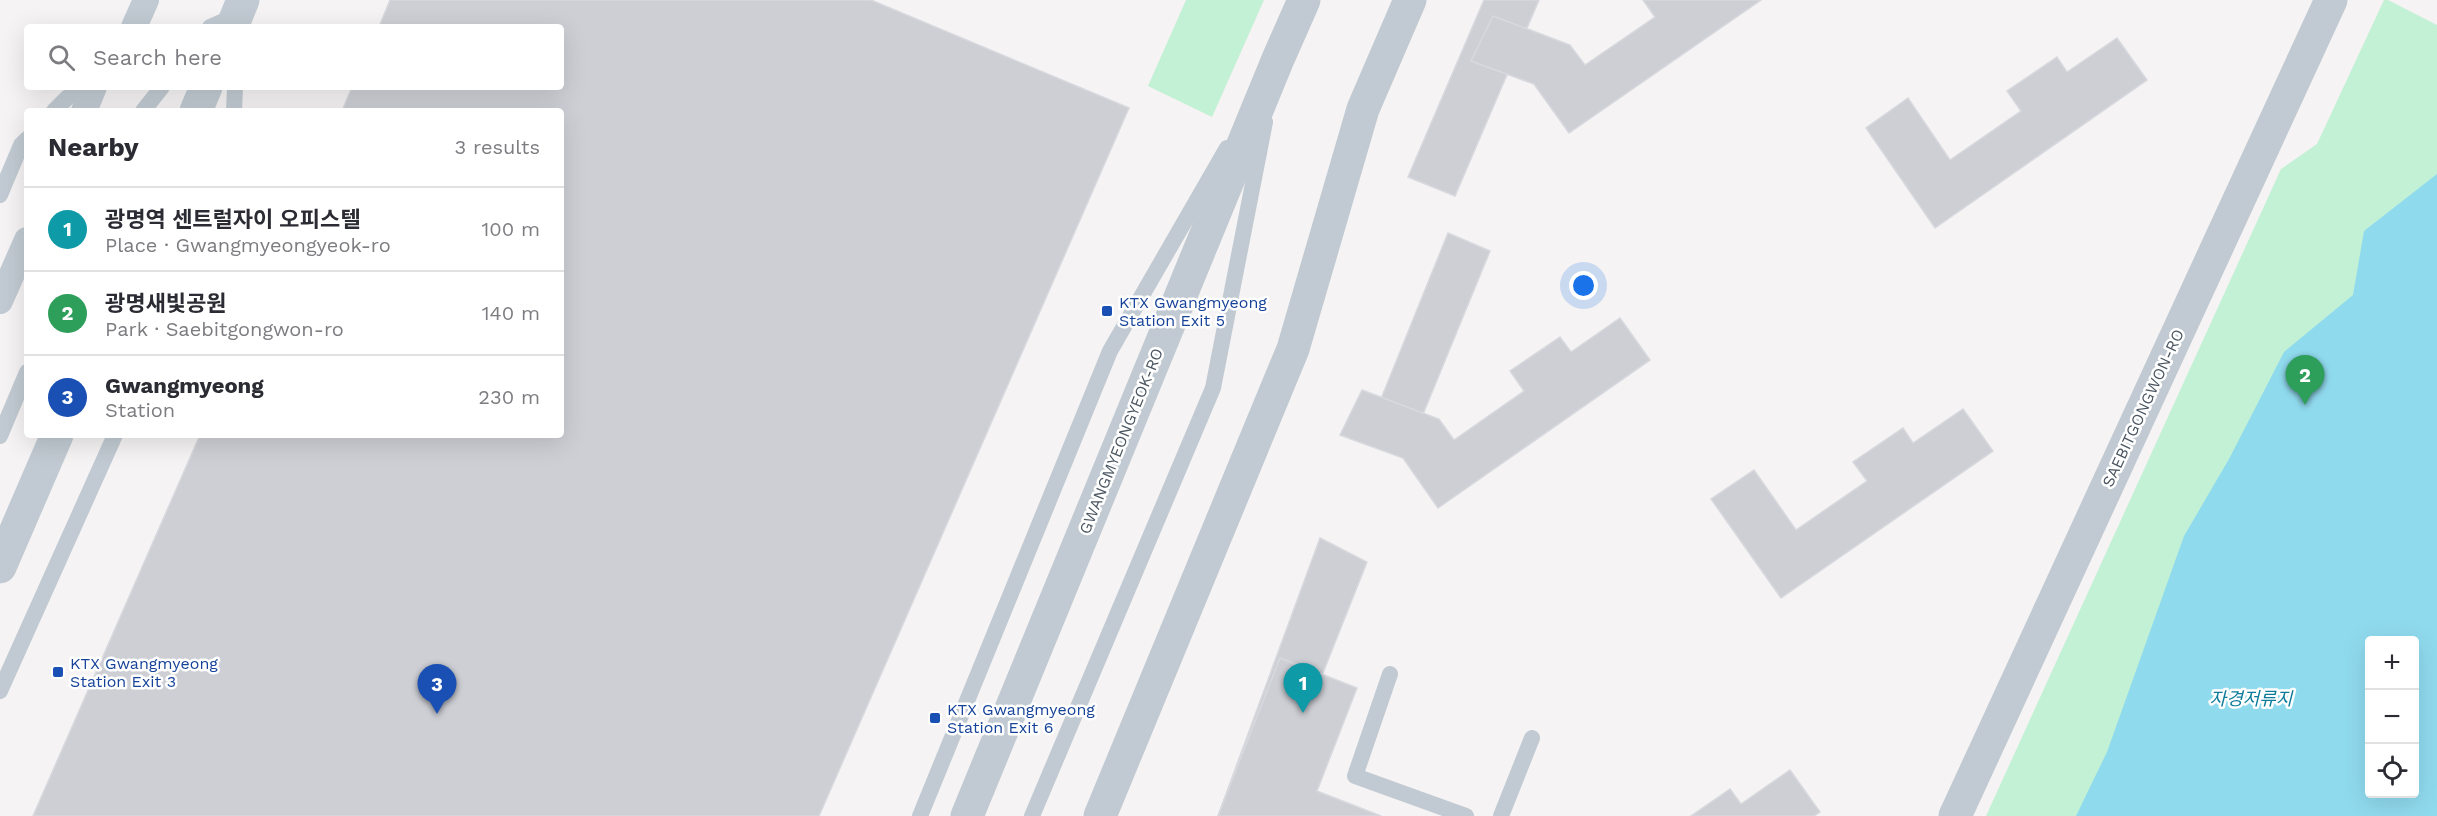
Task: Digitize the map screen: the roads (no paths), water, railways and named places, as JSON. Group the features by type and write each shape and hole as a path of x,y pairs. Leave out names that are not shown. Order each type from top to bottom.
{"street":[{"path":"135,24 146,0"},
{"name":"GWANGMYEONGYEOK-RO","path":"967,816 1304,0"},
{"path":"1100,816 1293,349 1363,109 1410,0"},
{"name":"SAEBITGONGWON-RO","path":"1955,816 2331,0"},
{"path":"85,108 93,90"},
{"path":"197,108 205,90"},
{"path":"0,301 24,247"},
{"path":"0,567 56,438"}],"lane":[{"path":"920,816 1110,351 1278,59"},
{"path":"1032,816 1213,388 1278,59"},
{"path":"57,108 68,97 81,90"},
{"path":"145,108 160,90"},
{"path":"234,108 235,90"},
{"path":"0,195 24,142"},
{"path":"0,436 24,379"},
{"path":"0,691 114,438"},
{"path":"1390,674 1355,776 1466,816"},
{"path":"1501,816 1532,738"}],"water":[{"name":"자경저류지","path":"2437,174 2437,816 2076,816 2107,752 2184,536 2229,459 2284,352 2353,295 2364,231"}],"place":[{"name":"KTX Gwangmyeong Station Exit 5","path":"1107,311"},
{"name":"광명새빛공원","path":"2305,405"},
{"name":"KTX Gwangmyeong Station Exit 3","path":"58,672"},
{"name":"광명역 센트럴자이 오피스텔","path":"1303,713"},
{"name":"Gwangmyeong","path":"437,714"},
{"name":"KTX Gwangmyeong Station Exit 6","path":"935,718"}]}
